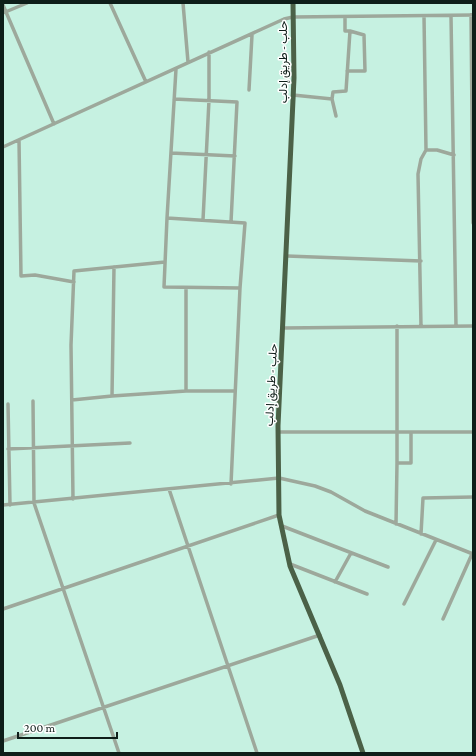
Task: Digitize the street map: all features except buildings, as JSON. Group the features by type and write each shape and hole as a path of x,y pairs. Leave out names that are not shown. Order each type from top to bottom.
{"highway":[{"name":"حلب - طريق إدلب","path":"293,3 293,95 278,432 279,516 290,564 302,598 320,635 340,685 363,753"}],"street":[{"path":"4,12 27,3"},
{"path":"110,3 146,82"},
{"path":"183,3 188,62"},
{"path":"3,5 4,12 54,124"},
{"path":"3,147 176,69 209,52 252,35 284,19 293,17 472,15 473,223"},
{"path":"421,326 421,261 418,174 421,159 426,150 424,16"},
{"path":"451,16 456,326"},
{"path":"345,17 345,31 364,35 365,71 348,71"},
{"path":"336,116 332,99 333,92 346,91 350,31"},
{"path":"249,90 252,35"},
{"path":"203,220 209,100 209,52"},
{"path":"176,69 166,218 164,288 240,288"},
{"path":"293,95 332,99"},
{"path":"174,99 237,102 231,222"},
{"path":"18,140 21,276 35,275 74,282"},
{"path":"426,150 437,150 454,155"},
{"path":"171,154 235,156"},
{"path":"166,218 245,223 240,288 231,484"},
{"path":"286,256 421,261"},
{"path":"73,499 71,345 74,271 165,262"},
{"path":"112,396 114,267"},
{"path":"186,288 186,392"},
{"path":"396,524 397,326"},
{"path":"283,328 473,326"},
{"path":"72,400 112,396 235,391"},
{"path":"33,401 34,503 119,753"},
{"path":"8,404 10,504"},
{"path":"278,432 473,432"},
{"path":"397,463 411,463 411,432"},
{"path":"8,449 130,443"},
{"path":"3,505 231,484 279,478 315,486 331,492 365,511 473,554 443,619"},
{"path":"168,489 257,753"},
{"path":"421,534 423,498 473,497"},
{"path":"3,609 64,590 279,516"},
{"path":"282,526 388,567"},
{"path":"404,604 436,540"},
{"path":"335,582 351,553"},
{"path":"290,564 367,594"},
{"path":"3,741 320,635"}]}
